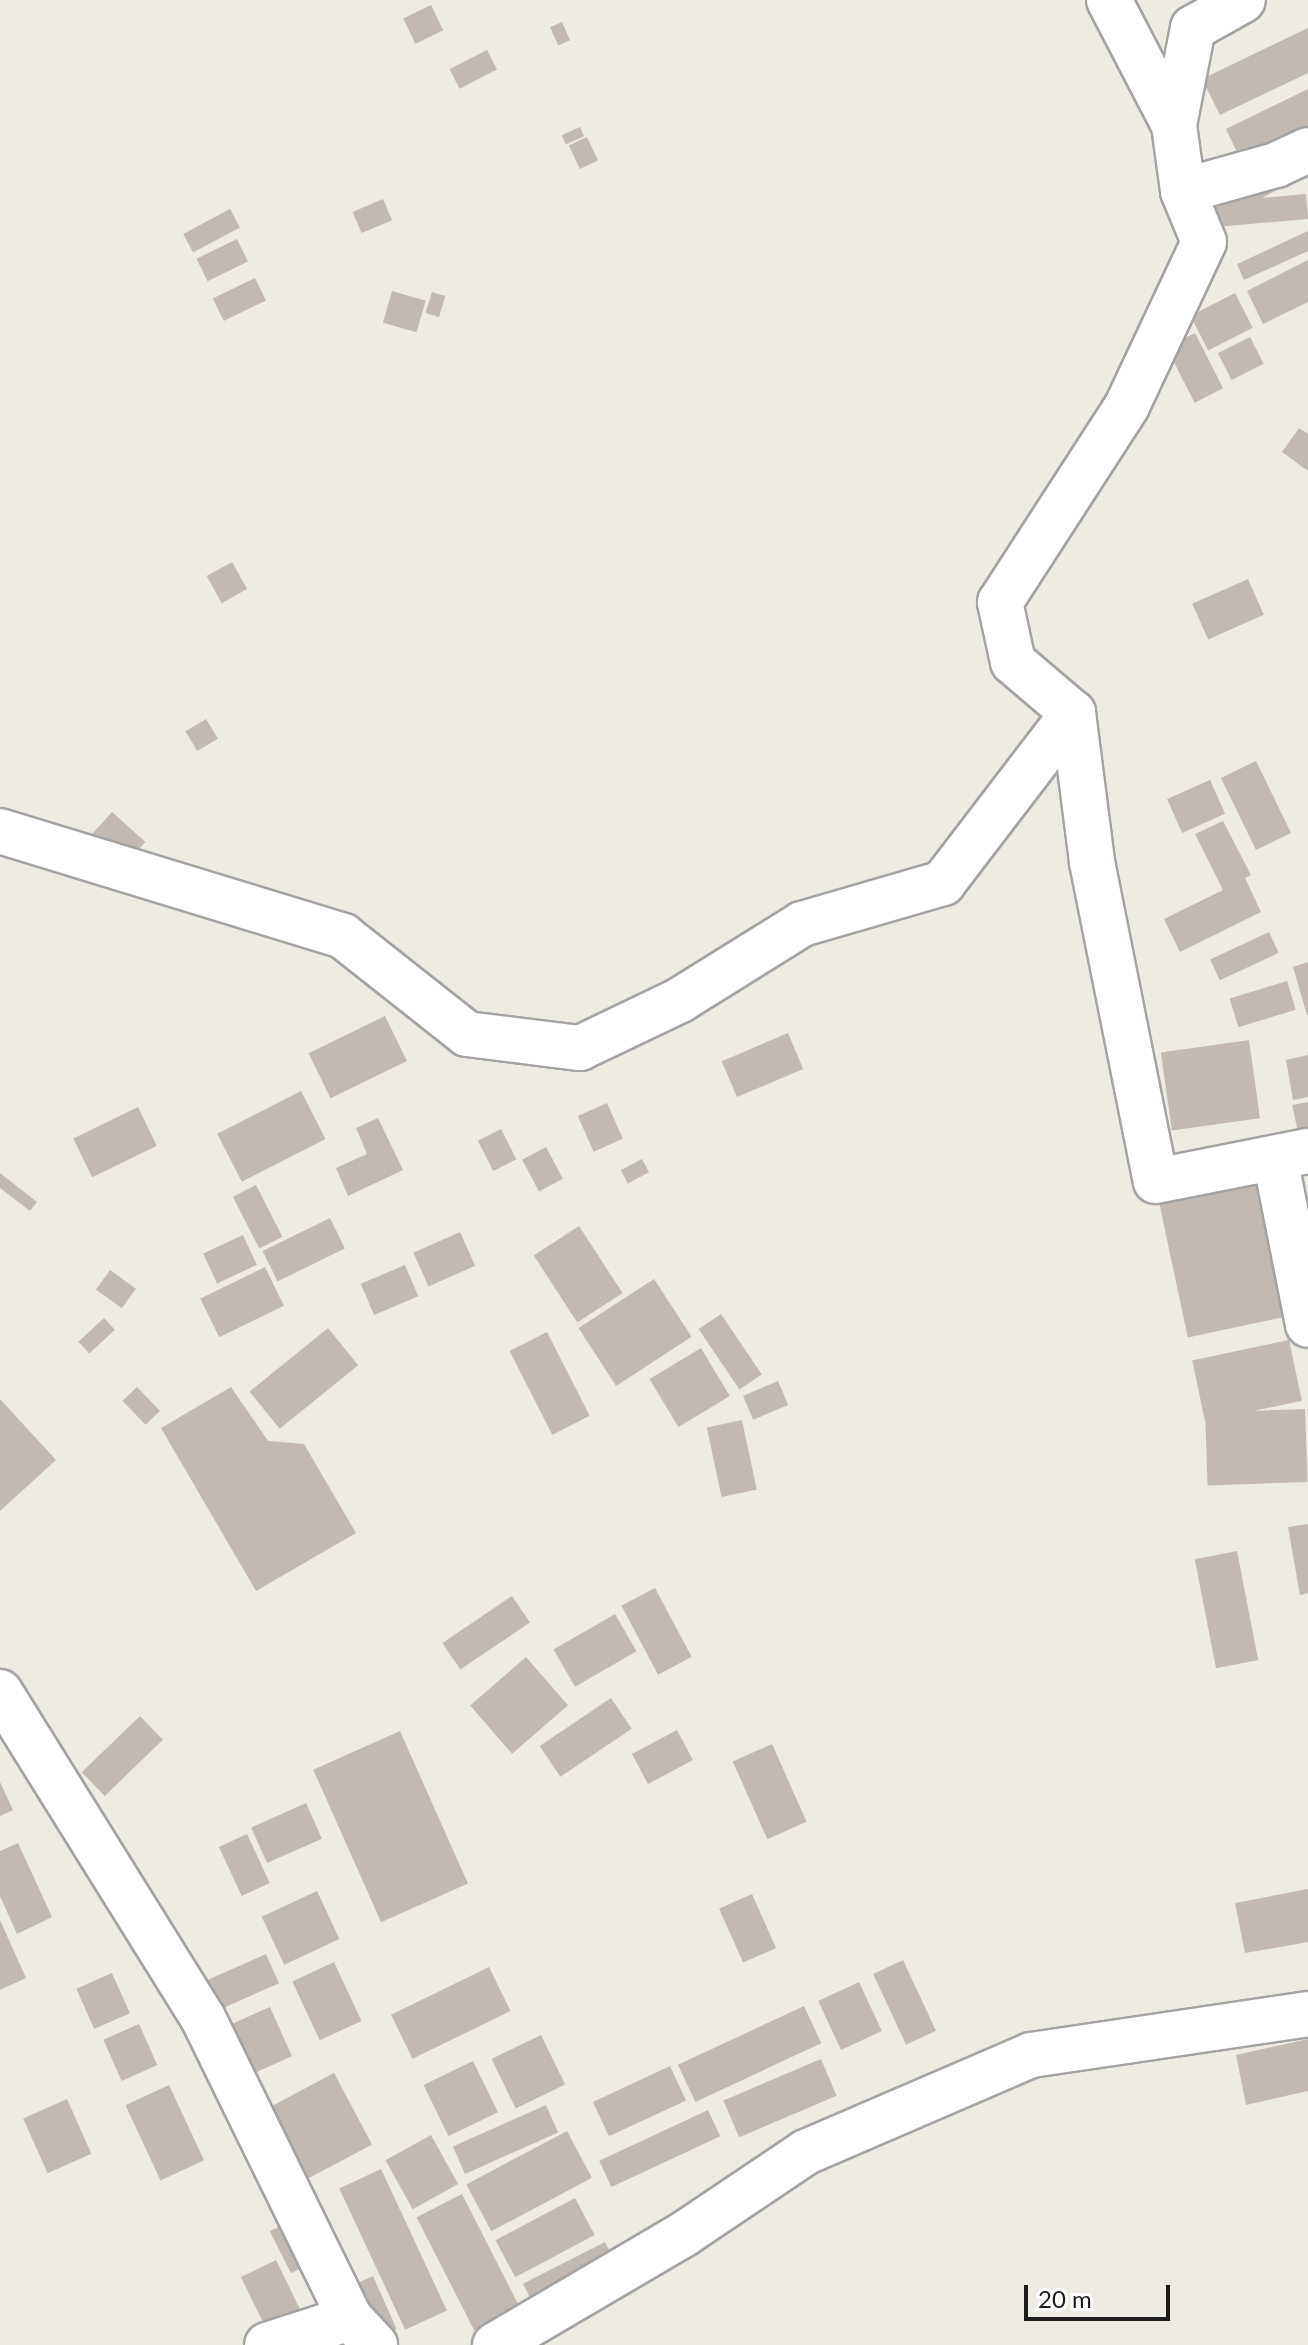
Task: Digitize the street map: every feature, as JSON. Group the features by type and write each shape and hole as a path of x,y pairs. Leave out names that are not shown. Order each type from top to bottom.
{"street":[{"path":"1109,0 1174,125"},
{"path":"1243,0 1193,28 1174,125 1183,191 1204,242 1127,406 1000,602 1013,662 1073,713 1092,862 1156,1181 1291,1155 1308,1325"},
{"path":"1183,191 1276,165 1308,150"},
{"path":"0,831 343,936 467,1034 580,1048 680,1000 802,924 943,883 1073,713"},
{"path":"0,1692 203,2018 362,2331 267,2345"},
{"path":"495,2345 684,2234 806,2152 1031,2055 1308,2014"}],"building":[{"path":"431,5 443,30 415,44 403,19"},
{"path":"562,22 570,40 558,46 550,27"},
{"path":"1308,28 1308,73 1220,115 1202,79"},
{"path":"487,50 497,70 460,89 450,69"},
{"path":"1308,89 1308,134 1243,165 1226,129"},
{"path":"580,127 584,136 566,144 562,135"},
{"path":"587,137 598,161 580,169 569,145"},
{"path":"1302,177 1218,221 1208,203"},
{"path":"1306,194 1308,219 1223,226 1220,201"},
{"path":"383,199 392,220 362,233 353,212"},
{"path":"230,209 240,228 193,252 183,234"},
{"path":"1308,231 1308,251 1244,280 1237,264"},
{"path":"237,239 248,261 208,281 197,259"},
{"path":"1308,260 1308,302 1263,324 1247,291"},
{"path":"255,278 266,300 224,321 213,299"},
{"path":"392,291 426,301 417,332 383,323"},
{"path":"432,292 445,296 439,317 426,313"},
{"path":"1235,293 1253,328 1208,350 1190,316"},
{"path":"1195,333 1223,388 1195,403 1166,348"},
{"path":"1250,337 1264,364 1232,380 1218,353"},
{"path":"1299,428 1308,434 1308,471 1282,452"},
{"path":"232,562 247,589 222,603 207,576"},
{"path":"1248,579 1264,615 1208,639 1192,604"},
{"path":"206,719 218,739 197,751 185,731"},
{"path":"1256,761 1291,833 1256,850 1221,778"},
{"path":"1210,780 1225,814 1182,833 1167,799"},
{"path":"112,812 145,842 123,867 90,837"},
{"path":"1223,821 1251,875 1245,878 1261,912 1180,952 1164,919 1223,890 1195,834"},
{"path":"1269,932 1279,953 1220,980 1210,959"},
{"path":"1308,962 1308,1015 1307,1015 1293,967"},
{"path":"1287,981 1296,1010 1238,1027 1230,999"},
{"path":"385,1016 407,1061 331,1098 309,1053"},
{"path":"788,1033 803,1069 737,1097 722,1061"},
{"path":"1249,1040 1260,1118 1172,1131 1161,1052"},
{"path":"1308,1055 1308,1097 1293,1100 1286,1060"},
{"path":"301,1091 326,1139 242,1182 217,1134"},
{"path":"1308,1102 1308,1144 1301,1145 1292,1105"},
{"path":"607,1103 623,1139 594,1152 578,1116"},
{"path":"138,1107 157,1146 92,1177 73,1139"},
{"path":"378,1118 403,1170 348,1196 336,1168 367,1154 356,1128"},
{"path":"501,1129 516,1159 493,1171 478,1141"},
{"path":"546,1147 563,1179 539,1191 522,1160"},
{"path":"642,1159 649,1172 628,1184 621,1170"},
{"path":"0,1173 37,1202 30,1211 0,1188"},
{"path":"1260,1177 1290,1316 1188,1338 1158,1199"},
{"path":"256,1185 282,1237 259,1248 233,1197"},
{"path":"330,1218 345,1249 277,1281 263,1251"},
{"path":"579,1226 623,1293 577,1323 534,1255"},
{"path":"460,1232 475,1266 428,1287 413,1253"},
{"path":"243,1235 257,1265 217,1284 203,1254"},
{"path":"405,1265 418,1296 374,1315 361,1284"},
{"path":"265,1267 284,1306 219,1337 200,1299"},
{"path":"110,1270 136,1289 122,1308 96,1289"},
{"path":"654,1279 692,1337 616,1386 579,1328"},
{"path":"721,1314 762,1375 739,1390 699,1329"},
{"path":"104,1318 115,1330 89,1354 78,1342"},
{"path":"328,1328 358,1365 280,1429 250,1392"},
{"path":"547,1332 590,1416 552,1435 510,1351"},
{"path":"1289,1340 1302,1401 1205,1421 1192,1361"},
{"path":"701,1348 730,1396 678,1427 650,1379"},
{"path":"778,1381 788,1405 753,1420 743,1396"},
{"path":"137,1387 160,1411 146,1425 123,1401"},
{"path":"231,1387 268,1441 304,1444 356,1533 256,1591 161,1428"},
{"path":"0,1399 56,1460 0,1511"},
{"path":"1305,1409 1308,1482 1208,1485 1205,1412"},
{"path":"742,1420 757,1489 722,1497 707,1427"},
{"path":"1308,1524 1308,1593 1300,1595 1288,1527"},
{"path":"1237,1551 1258,1660 1216,1668 1195,1559"},
{"path":"655,1588 692,1657 658,1675 621,1606"},
{"path":"512,1596 530,1623 460,1670 442,1643"},
{"path":"615,1614 636,1651 575,1687 554,1649"},
{"path":"526,1657 568,1705 512,1754 470,1706"},
{"path":"611,1698 632,1729 560,1777 540,1746"},
{"path":"140,1716 163,1740 105,1796 82,1772"},
{"path":"677,1730 693,1760 648,1784 632,1754"},
{"path":"400,1731 468,1884 381,1922 313,1770"},
{"path":"772,1744 807,1822 767,1839 733,1761"},
{"path":"0,1782 13,1810 0,1816"},
{"path":"306,1803 322,1839 267,1863 251,1827"},
{"path":"247,1834 270,1883 242,1896 219,1847"},
{"path":"18,1843 52,1917 17,1934 0,1896 0,1851"},
{"path":"1308,1889 1308,1942 1245,1953 1235,1903"},
{"path":"317,1891 339,1939 284,1965 262,1917"},
{"path":"752,1894 776,1948 743,1963 719,1909"},
{"path":"0,1920 26,1978 0,1990"},
{"path":"266,1954 279,1983 206,2016 193,1987"},
{"path":"903,1960 936,2031 906,2045 873,1974"},
{"path":"334,1962 361,2021 320,2040 292,1981"},
{"path":"489,1967 510,2011 413,2059 391,2015"},
{"path":"112,1973 130,2013 94,2029 76,1989"},
{"path":"859,1982 882,2031 841,2050 818,2001"},
{"path":"804,2006 821,2043 695,2102 678,2065"},
{"path":"270,2007 292,2056 241,2079 219,2030"},
{"path":"139,2024 157,2065 122,2081 103,2040"},
{"path":"541,2035 565,2084 516,2109 492,2059"},
{"path":"1308,2039 1308,2091 1246,2105 1236,2055"},
{"path":"821,2059 837,2096 739,2137 723,2100"},
{"path":"473,2061 498,2112 449,2136 424,2085"},
{"path":"670,2066 686,2100 609,2136 593,2102"},
{"path":"334,2073 372,2145 293,2187 255,2115"},
{"path":"169,2085 204,2160 161,2181 125,2105"},
{"path":"67,2099 91,2154 48,2173 23,2119"},
{"path":"546,2105 558,2132 465,2174 453,2146"},
{"path":"708,2110 720,2136 611,2187 599,2161"},
{"path":"567,2131 592,2178 491,2231 466,2185"},
{"path":"431,2135 458,2184 413,2209 386,2160"},
{"path":"381,2169 447,2310 405,2330 339,2188"},
{"path":"462,2194 520,2307 474,2330 417,2217"},
{"path":"575,2198 595,2235 515,2277 496,2240"},
{"path":"292,2220 313,2262 291,2273 270,2231"},
{"path":"605,2242 617,2266 535,2308 523,2284"},
{"path":"276,2260 300,2309 265,2327 241,2277"},
{"path":"373,2276 397,2329 372,2340 348,2287"}]}
